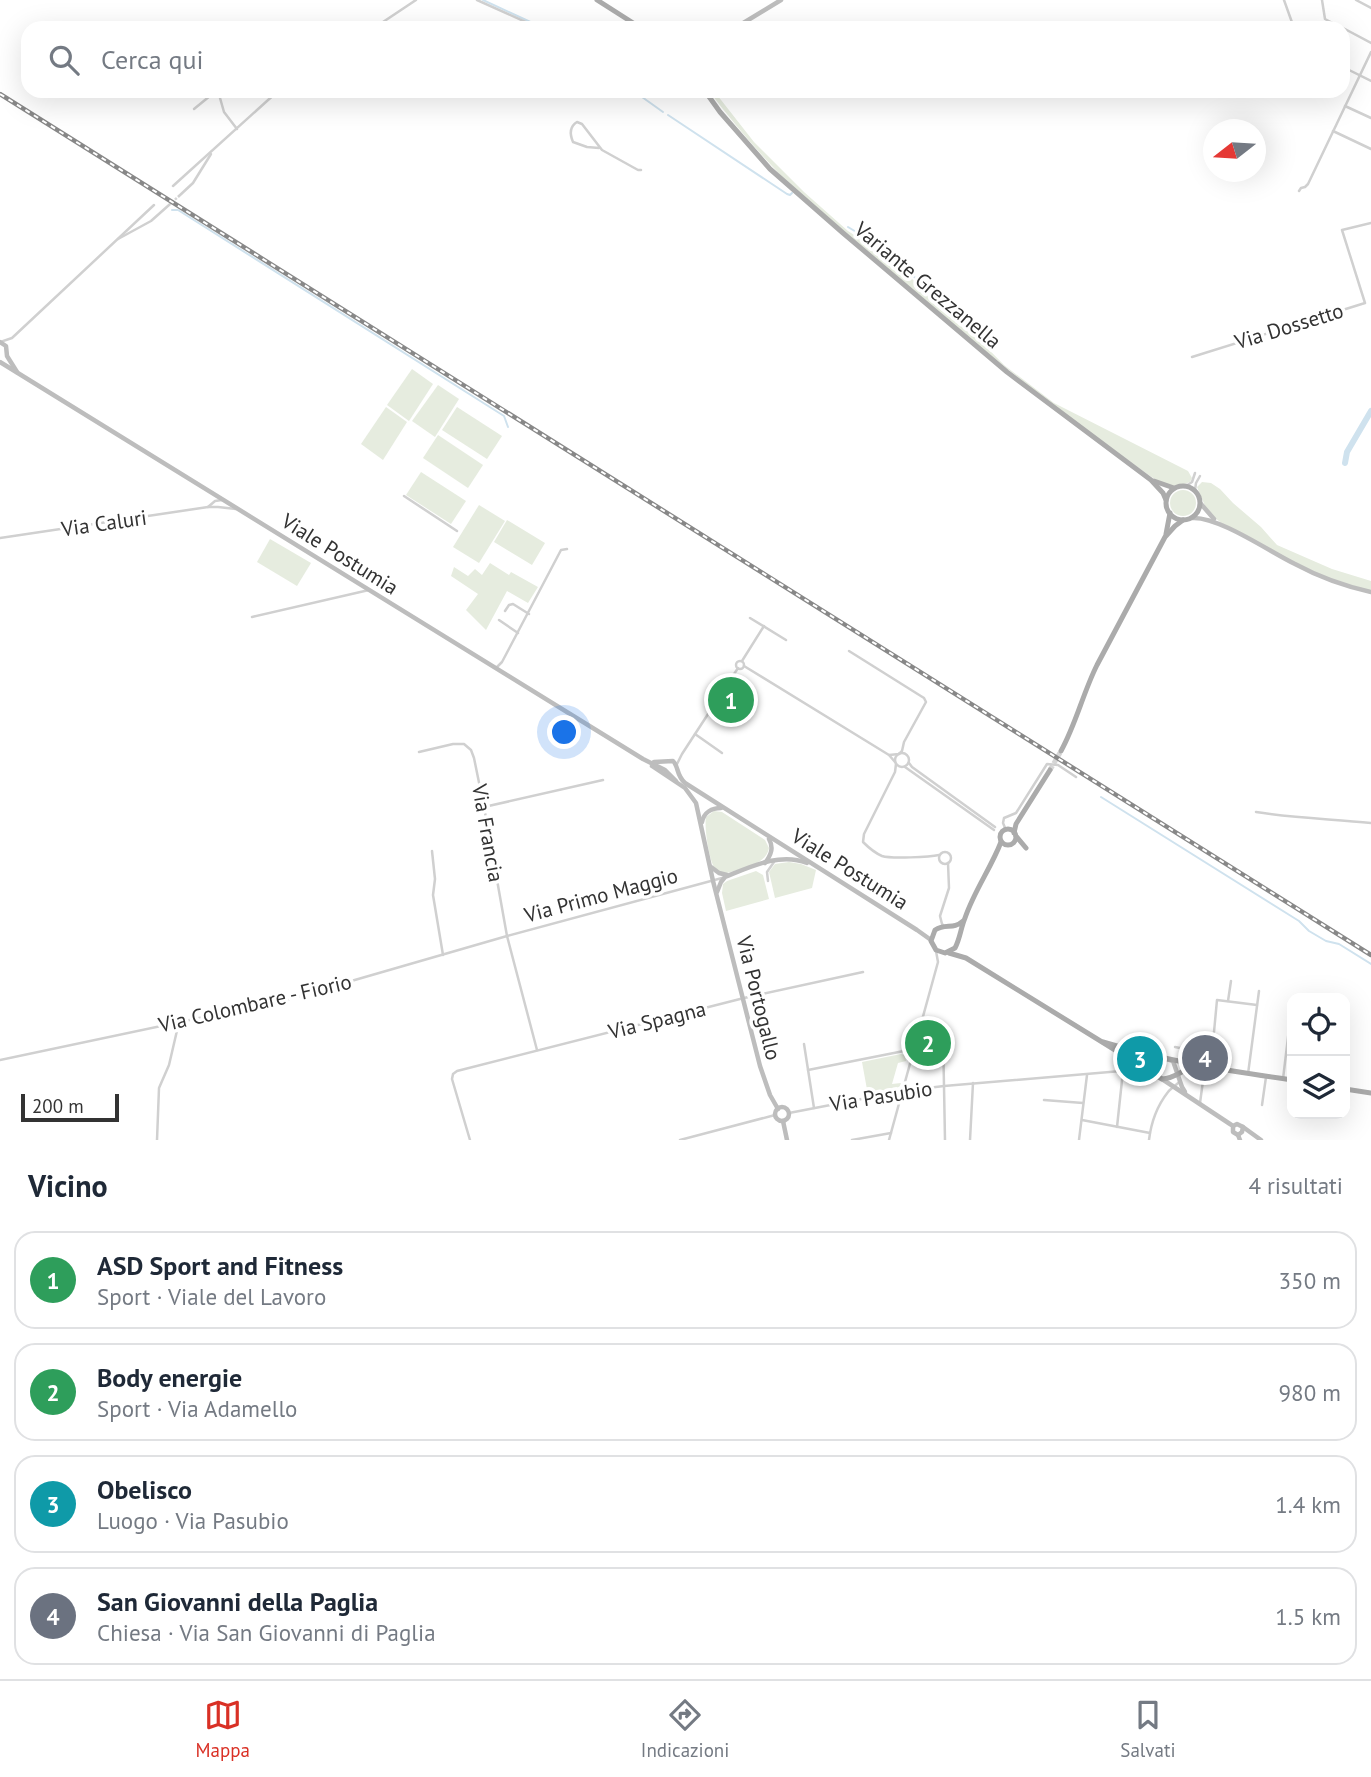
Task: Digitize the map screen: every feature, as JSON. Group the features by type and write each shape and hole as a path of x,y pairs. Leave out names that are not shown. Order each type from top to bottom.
{"main road":[{"path":"597,0 630,21"},
{"path":"746,21 780,0"},
{"name":"Variante Grezzanella","path":"710,98 770,169 1007,372 1151,480 1163,493 1170,513"},
{"name":"Viale Postumia","path":"0,342 4,344 20,375"},
{"name":"Viale Postumia","path":"7,352 0,362 20,375 667,772 676,781"},
{"name":"Variante Grezzanella","path":"1151,480 1174,488 1186,486"},
{"path":"1061,751 1068,740 1088,682 1166,537 1175,526 1198,512 1199,495 1186,486"},
{"path":"1167,500 1174,488"},
{"path":"1200,504 1220,524"},
{"path":"1170,513 1183,520"},
{"path":"1166,537 1170,513"},
{"path":"1192,517 1220,524 1333,582 1371,592"},
{"name":"Viale Postumia","path":"643,759 656,763 669,761 676,767 679,777 685,783 932,941"},
{"name":"Viale Postumia","path":"643,759 676,781"},
{"path":"669,761 664,765 667,772 673,773 676,767"},
{"path":"965,958 958,945 963,921 1007,836 1050,770"},
{"path":"676,781 692,796 699,812 710,866 727,876 720,882 717,893"},
{"path":"701,824 709,811 716,808 726,809"},
{"path":"995,828 1007,836"},
{"name":"Viale Postumia","path":"764,863 772,851 766,835"},
{"path":"764,863 796,859 819,868"},
{"name":"Via Primo Maggio","path":"727,876 764,863"},
{"name":"Via Portogallo","path":"710,866 760,1066 776,1112"},
{"path":"963,921 958,926 935,930 932,941 936,950 965,958 1098,1040 1136,1067 1175,1087 1233,1126 1237,1124 1241,1133"},
{"path":"947,927 958,935"},
{"name":"Viale Postumia","path":"917,930 935,930"},
{"path":"949,953 958,945"},
{"path":"1098,1040 1202,1066 1287,1079"},
{"path":"1126,1058 1122,1052 1127,1048"},
{"path":"1170,1059 1174,1062 1183,1089 1191,1097"},
{"path":"1160,1078 1156,1071 1158,1064 1170,1059"},
{"path":"1160,1078 1170,1079 1188,1068 1202,1066"},
{"path":"1181,1081 1188,1068"},
{"path":"1350,1089 1371,1093"},
{"path":"783,1107 789,1113 783,1121 779,1120 776,1112 783,1107"},
{"path":"783,1121 786,1140"},
{"path":"1233,1126 1233,1132 1258,1138"}],"street":[{"path":"384,21 416,0"},
{"path":"477,0 524,21"},
{"path":"1284,0 1292,21"},
{"path":"1322,0 1325,19 1329,21"},
{"path":"1356,0 1371,8"},
{"path":"1350,32 1371,43"},
{"path":"1350,96 1371,52"},
{"path":"1350,70 1371,81"},
{"path":"194,109 208,98"},
{"path":"219,98 224,112 237,129"},
{"path":"173,186 270,98"},
{"path":"1299,191 1308,184 1349,98"},
{"path":"1345,106 1371,118"},
{"path":"599,148 582,124 573,124 573,142 599,148 641,170"},
{"path":"1333,131 1371,149"},
{"path":"179,196 193,183 213,151"},
{"path":"0,342 12,338 154,205"},
{"path":"107,248 151,221 169,205"},
{"name":"Via Dossetto","path":"1192,356 1364,303 1342,230 1371,223"},
{"path":"7,352 12,338"},
{"path":"1186,486 1192,482 1195,473"},
{"path":"1195,490 1200,476"},
{"path":"208,491 212,497 208,508"},
{"path":"404,496 457,531"},
{"path":"211,503 222,500"},
{"path":"218,507 222,500"},
{"name":"Via Caluri","path":"0,538 208,508 239,510"},
{"path":"496,668 529,614 561,550 567,549"},
{"path":"251,617 369,590"},
{"path":"505,611 513,604 529,614"},
{"path":"750,618 786,640"},
{"path":"499,620 518,633"},
{"path":"738,668 737,662 742,661 764,626"},
{"path":"849,651 924,698 926,702 896,757 895,772 864,834 863,842 883,856 931,857 944,852 949,854 949,888 940,916 942,925 947,927"},
{"path":"742,661 744,666 889,755 896,763 995,828"},
{"path":"676,767 738,668 744,666"},
{"path":"695,734 722,753"},
{"name":"Via Francia","path":"419,752 453,744 464,744 471,750 507,936 537,1051"},
{"path":"903,747 912,768 995,828"},
{"path":"669,761 682,754"},
{"path":"889,755 906,754"},
{"path":"895,772 909,763"},
{"path":"1007,836 1004,818 1016,813 1047,764 1058,765 1076,777"},
{"path":"484,807 603,780"},
{"path":"1256,812 1306,819 1371,823"},
{"path":"432,851 435,879 433,895 443,954"},
{"path":"939,855 939,860"},
{"path":"931,857 947,864"},
{"path":"768,881 769,867 777,860"},
{"name":"Via Primo Maggio","path":"704,884 710,875 710,866"},
{"name":"Via Primo Maggio","path":"507,936 727,876"},
{"name":"Via Primo Maggio","path":"704,884 713,887 717,893"},
{"name":"Via Colombare - Fiorio","path":"0,1060 289,999 507,936"},
{"path":"936,950 938,962"},
{"path":"889,1140 938,962 949,953"},
{"name":"Via Spagna","path":"470,1140 452,1079 457,1071 744,998 863,972"},
{"path":"1228,1002 1231,981"},
{"path":"1248,1074 1259,991"},
{"path":"1214,1032 1217,1000 1257,1005"},
{"path":"157,1140 159,1087 169,1065 179,1022"},
{"path":"943,1032 945,1140"},
{"path":"804,1044 814,1108"},
{"path":"1175,1047 1190,1050 1208,1045 1210,1055 1202,1066 1200,1103"},
{"path":"1283,1079 1287,1046"},
{"path":"808,1070 914,1049"},
{"name":"Via Pasubio","path":"789,1113 903,1091 1087,1075 1136,1067"},
{"path":"1117,1127 1123,1071"},
{"path":"1079,1140 1087,1075"},
{"path":"1262,1105 1266,1076"},
{"path":"1149,1140 1151,1123 1169,1091 1181,1081"},
{"path":"970,1140 973,1083"},
{"path":"1044,1100 1084,1103"},
{"path":"680,1140 776,1112"},
{"path":"1082,1120 1150,1133"},
{"path":"852,1140 891,1133"}],"shaded area":[{"path":"715,98 719,98 754,142 804,192 848,231 894,261 956,316 1004,365 1054,403 1188,471 1192,478 1190,482 1169,485 1160,482 1059,410 960,331 786,181"},
{"path":"412,369 433,384 409,421 387,405"},
{"path":"438,385 459,399 435,437 412,421"},
{"path":"386,407 407,422 383,460 361,444"},
{"path":"457,407 502,436 487,459 442,430"},
{"path":"438,435 483,465 468,488 423,458"},
{"path":"421,472 466,501 451,524 406,495"},
{"path":"1202,482 1211,483 1220,489 1277,545 1332,569 1371,581 1371,591 1330,579 1223,524 1208,513 1197,487"},
{"path":"1183,490 1193,493 1196,503 1193,513 1183,516 1173,513 1170,503 1173,493"},
{"path":"479,505 505,521 479,563 453,547"},
{"path":"507,520 545,543 532,565 494,542"},
{"path":"270,539 311,563 297,586 257,562"},
{"path":"490,563 509,575 511,572 538,587 528,603 507,591 486,630 466,610 478,594 451,576 454,567 468,576 475,569 482,575"},
{"path":"714,811 722,812 765,840 769,848 767,854 752,865 727,873 716,870 709,853 706,828 706,817"},
{"path":"789,862 816,870 812,888 775,898 769,872 775,864"},
{"path":"756,871 763,875 769,899 726,911 723,884"},
{"path":"905,1055 906,1061 898,1063 892,1084 901,1083 899,1088 868,1095 862,1062"}],"waterway":[{"path":"483,0 528,21"},
{"path":"643,98 663,112"},
{"path":"668,115 787,194 792,193"},
{"path":"172,210 178,210 504,416 508,427"},
{"path":"848,227 886,250 962,316"},
{"path":"965,319 994,349"},
{"path":"1345,463 1347,452 1371,411"},
{"path":"1101,797 1299,921 1309,931 1326,941 1339,944 1371,964"}],"tunnel":[{"path":"169,205 179,196"},
{"path":"1050,770 1061,751"}],"railway":[{"path":"0,94 1371,955"}],"place":[{"name":"ASD Sport and Fitness","path":"731,700"},
{"name":"Body energie","path":"928,1043"},
{"name":"San Giovanni della Paglia","path":"1205,1058"},
{"name":"Obelisco","path":"1140,1059"}]}
